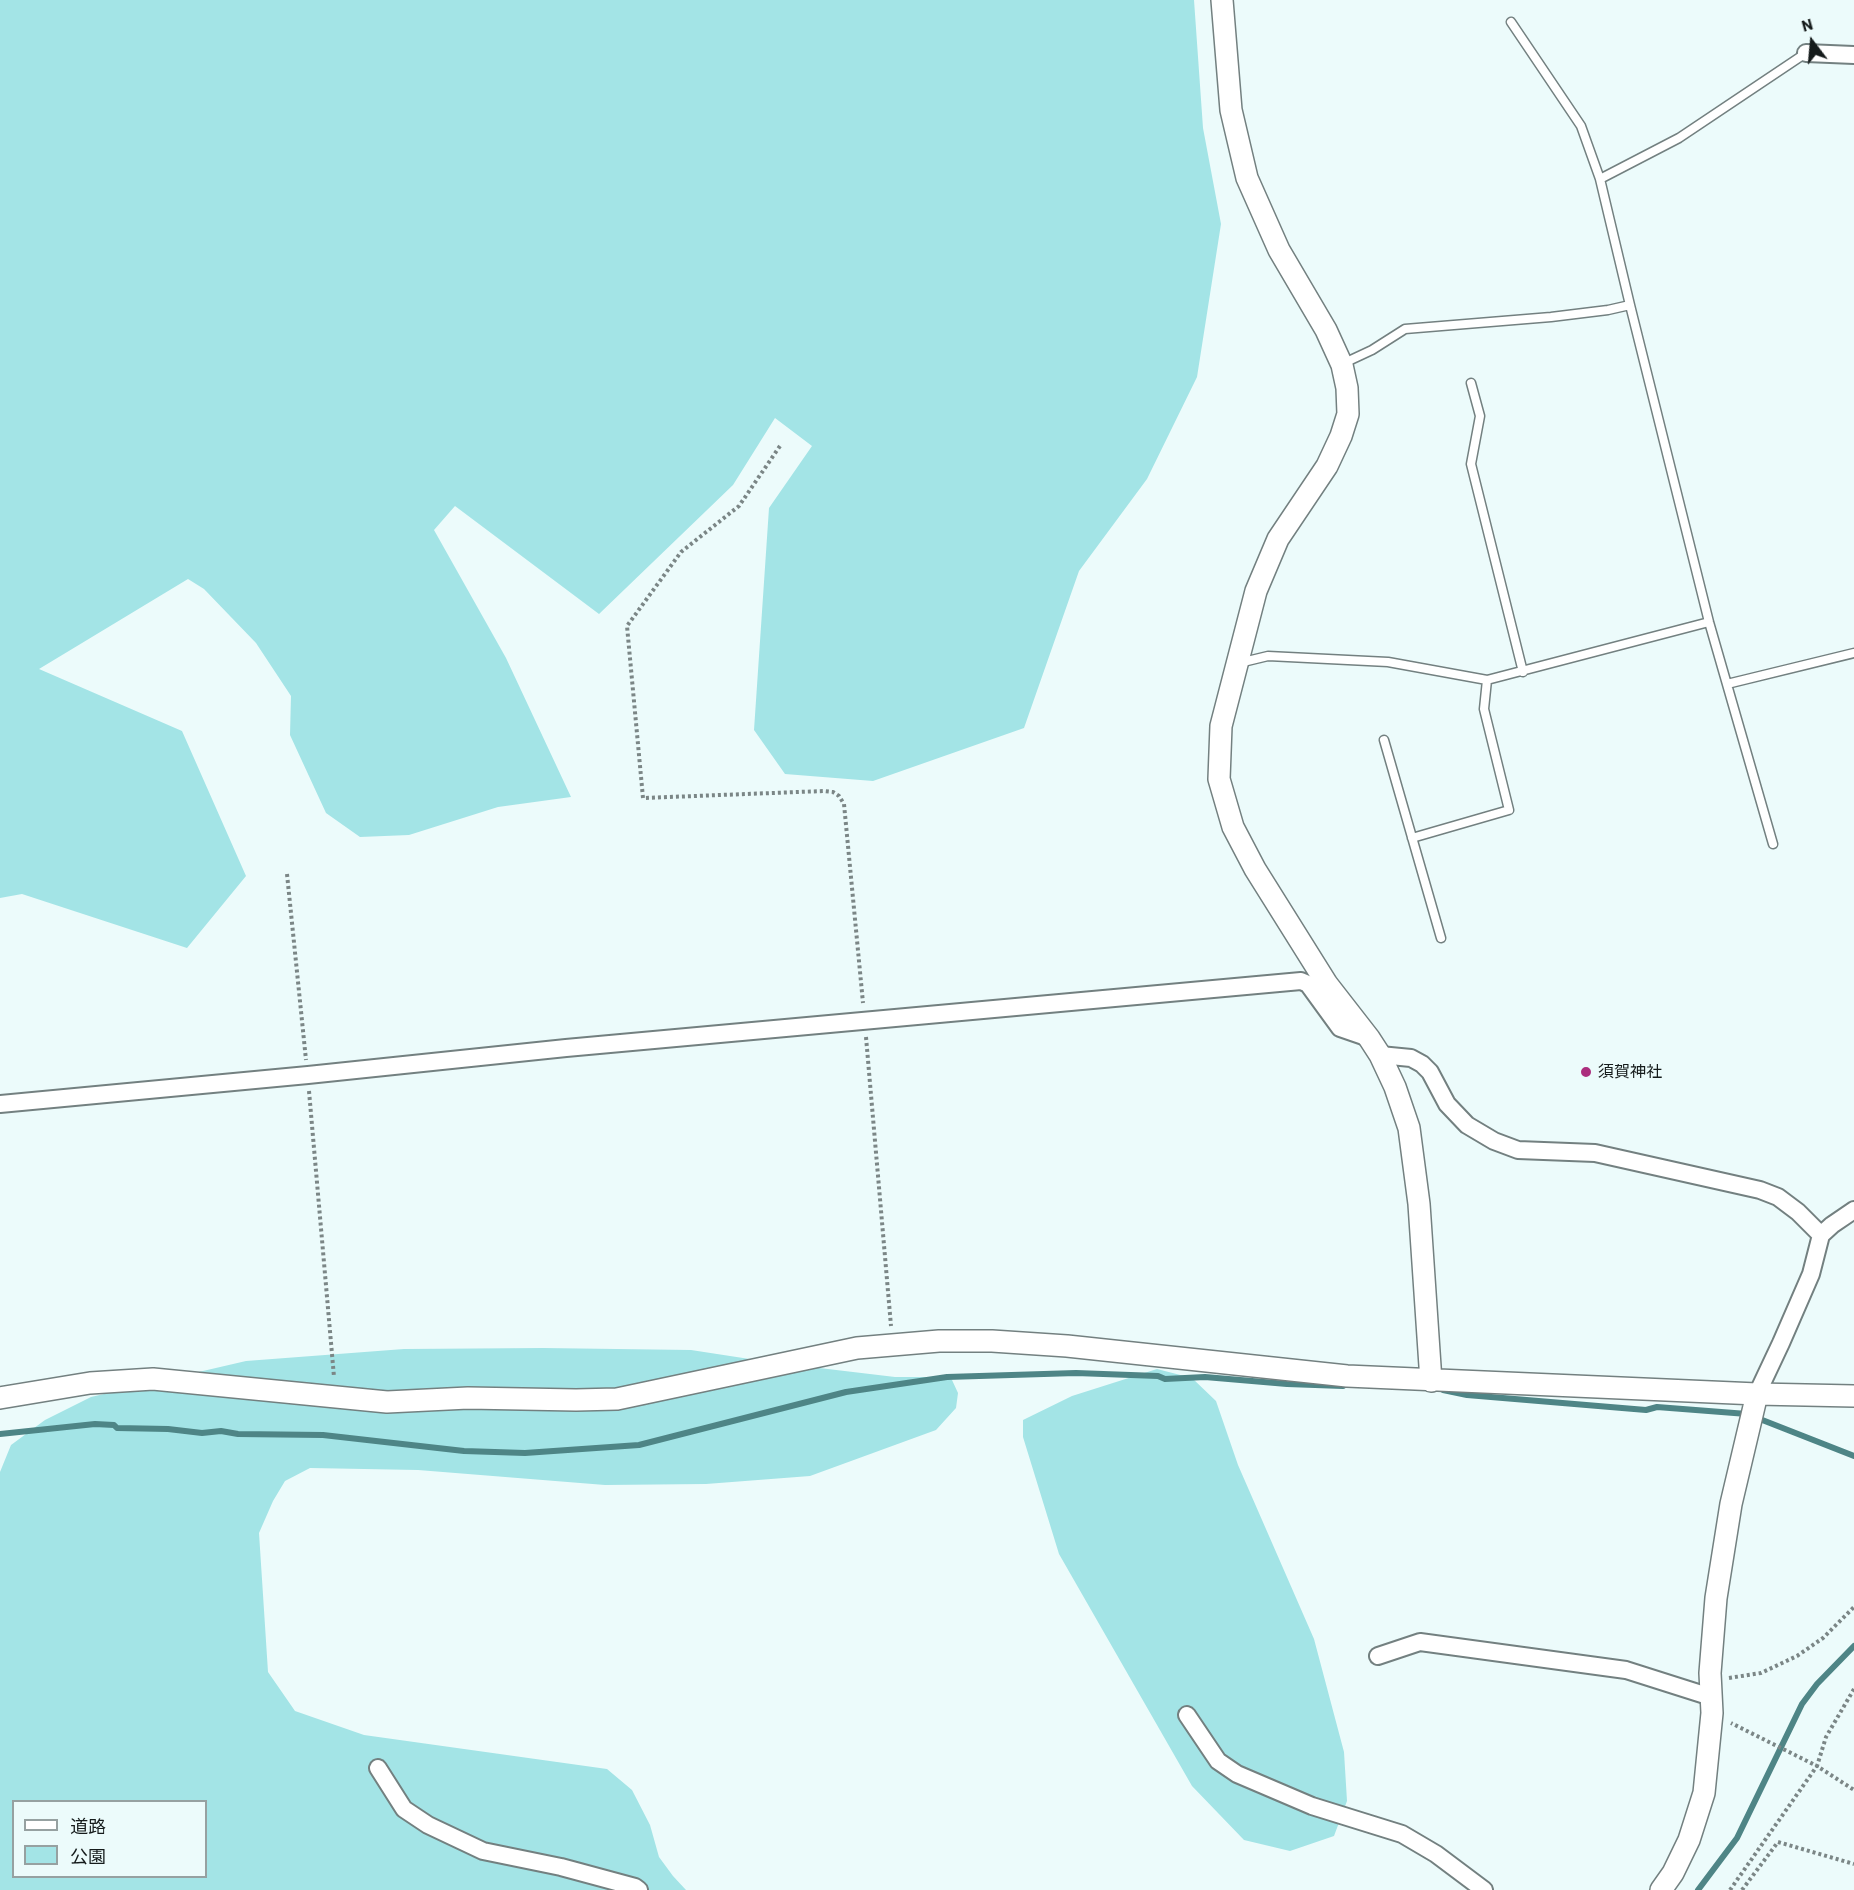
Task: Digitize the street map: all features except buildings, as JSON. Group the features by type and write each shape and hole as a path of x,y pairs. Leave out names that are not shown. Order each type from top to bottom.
{"street":[{"path":"1222,0 1232,110 1247,178 1279,250 1326,330 1341,365 1347,388 1348,414 1327,466 1278,539 1256,591 1221,726 1220,779 1233,827 1255,869 1327,984 1374,1046 1395,1087 1409,1128 1419,1204 1431,1381"},
{"path":"1806,53 1854,56"},
{"path":"0,1104 566,1048 1300,981 1308,984 1340,1028 1374,1046 1422,1064 1430,1072 1447,1104 1467,1125 1494,1141 1518,1150 1595,1153 1760,1190 1778,1197 1798,1212 1821,1235"},
{"path":"1661,1890 1673,1873 1689,1840 1704,1793 1712,1713 1711,1688 1716,1598 1731,1504 1757,1394 1811,1274 1821,1235 1854,1210"},
{"path":"0,1398 90,1383 153,1379 387,1402 468,1398 617,1399 857,1348 960,1341 1067,1346 1347,1376 1757,1394 1854,1396"},
{"path":"1378,1656 1420,1642 1626,1670 1711,1688"},
{"path":"1187,1714 1218,1761 1237,1774 1312,1806 1402,1834 1436,1854 1484,1890"},
{"path":"378,1768 404,1809 428,1826 483,1851 561,1867 639,1890"}],"lane":[{"path":"1511,22 1581,126 1600,179 1709,622 1773,844"},
{"path":"1600,179 1679,138 1806,53"},
{"path":"1341,365 1372,350 1405,329 1551,317 1630,305"},
{"path":"1471,383 1480,416 1471,464 1523,672"},
{"path":"1236,664 1268,656 1388,662 1488,681 1709,622"},
{"path":"1727,684 1854,653"},
{"path":"1412,837 1509,810 1484,709 1488,681"},
{"path":"1384,740 1441,938"}],"path":[{"path":"780,447 739,506 681,552 627,626 643,798 824,791 839,796 844,804 893,1344"},
{"path":"287,874 308,1075 336,1398"},
{"path":"1711,1688 1761,1673 1797,1656 1823,1638 1854,1607"},
{"path":"1730,1890 1817,1766 1826,1737 1854,1689"},
{"path":"1743,1729 1817,1766 1854,1790"},
{"path":"1742,1890 1779,1842 1854,1863"}],"green space":[{"path":"0,0 1194,0 1203,128 1221,224 1197,377 1147,479 1079,571 1024,728 873,781 785,774 754,730 769,508 812,446 775,418 733,485 599,614 455,506 434,530 506,658 571,797 498,807 409,835 360,837 326,813 290,735 291,696 256,643 204,589 188,579 39,669 182,731 246,876 187,948 22,894 0,898"},
{"path":"404,1349 691,1350 895,1377 936,1377 952,1380 958,1393 956,1408 936,1430 810,1476 706,1484 605,1485 418,1470 310,1468 285,1481 273,1501 259,1533 268,1672 295,1711 364,1735 607,1769 632,1790 650,1825 659,1857 686,1890 0,1890 0,1472 11,1445 45,1420 91,1397 246,1361"},
{"path":"1157,1369 1192,1378 1216,1401 1238,1465 1314,1639 1344,1752 1347,1801 1334,1836 1290,1851 1244,1840 1192,1786 1059,1554 1023,1437 1023,1420 1072,1396"}],"waterway":[{"path":"0,1434 95,1424 114,1425 117,1428 168,1429 202,1433 221,1431 238,1434 323,1435 464,1451 525,1453 639,1445 846,1392 947,1377 1076,1373 1158,1376 1165,1379 1205,1377 1343,1386"},
{"path":"1443,1390 1467,1395 1646,1410 1657,1407 1747,1414 1854,1456"},
{"path":"1698,1890 1737,1838 1802,1704 1817,1684 1854,1646"}],"place":[{"name":"須賀神社","path":"1586,1072"}]}
